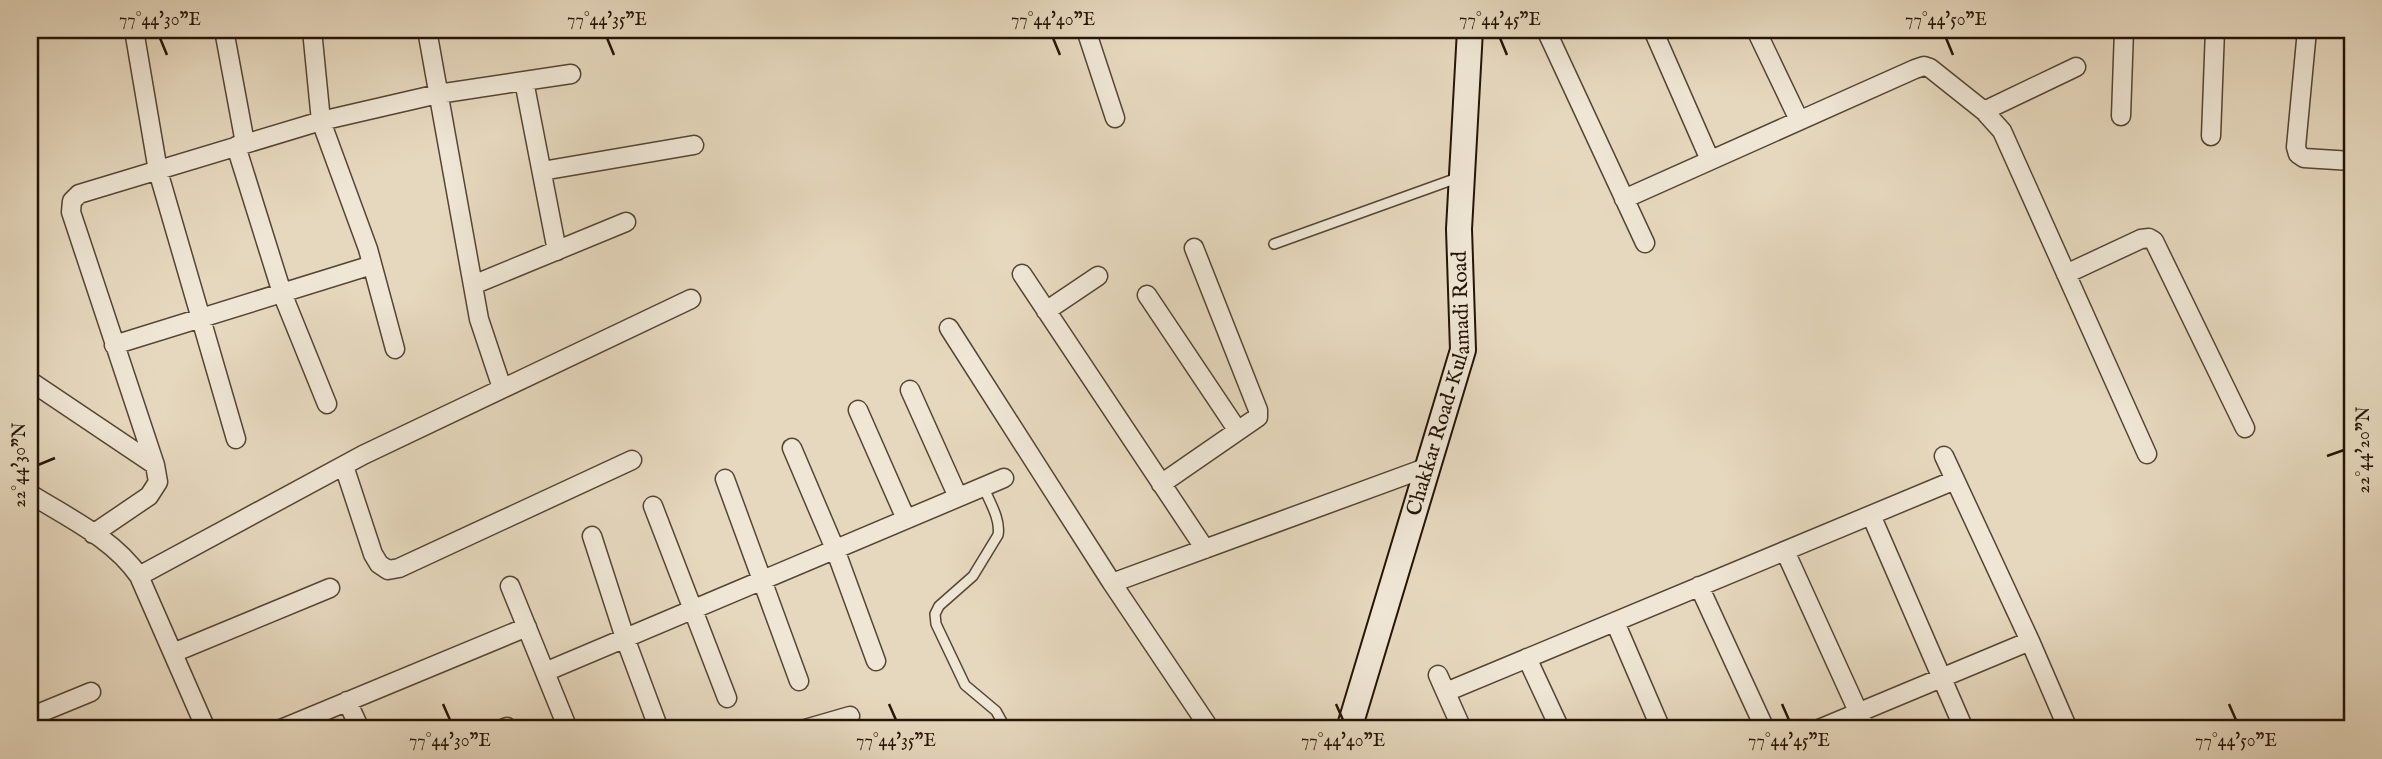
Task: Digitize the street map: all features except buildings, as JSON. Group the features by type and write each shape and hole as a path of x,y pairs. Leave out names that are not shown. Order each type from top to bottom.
{"street":[{"path":"134,30 158,171 236,439"},
{"path":"224,30 240,145 282,293 327,404"},
{"path":"312,30 321,121 372,265 394,349"},
{"path":"427,30 482,333 502,388"},
{"path":"1086,30 1115,118"},
{"name":"Chakkar Road-Kulamadi Road","path":"1349,729 1463,351 1459,229 1470,30"},
{"path":"1546,30 1645,243"},
{"path":"1653,30 1710,160"},
{"path":"1756,30 1799,120"},
{"path":"2121,116 2124,30"},
{"path":"2211,136 2215,30"},
{"path":"2306,30 2296,147 2298,154 2305,158 2352,160"},
{"path":"1624,199 1924,66 1930,68 1984,111 2002,131 2147,454"},
{"path":"1984,111 2076,67"},
{"path":"93,534 149,496 158,482 155,465 71,212 72,201 79,194 321,121 438,94 571,74"},
{"path":"524,81 557,251"},
{"path":"542,171 694,145"},
{"path":"473,285 626,222"},
{"path":"2066,274 2141,239 2149,238 2154,241 2245,428"},
{"path":"1161,484 1258,417 1258,410 1194,248"},
{"path":"114,345 372,265"},
{"path":"1022,274 1205,549"},
{"path":"1046,311 1098,276"},
{"path":"1147,295 1238,431"},
{"path":"139,576 344,466 691,299"},
{"path":"949,328 1112,583 1210,729"},
{"path":"30,381 155,465"},
{"path":"910,390 958,496"},
{"path":"858,410 906,519"},
{"path":"792,448 835,549 876,662"},
{"path":"1944,456 2030,640 2068,729"},
{"path":"344,466 373,554 379,564 388,570 399,568 632,460"},
{"path":"1112,583 1428,467"},
{"path":"545,672 1004,478"},
{"path":"724,479 799,681"},
{"path":"1446,692 1955,480"},
{"path":"30,494 93,534 129,562 139,576 206,729"},
{"path":"653,506 727,698"},
{"path":"1871,515 1964,729"},
{"path":"592,536 625,638 657,724"},
{"path":"1785,551 1866,729"},
{"path":"510,586 568,729"},
{"path":"1699,586 1765,729"},
{"path":"173,653 330,588"},
{"path":"1615,622 1661,729"},
{"path":"281,729 527,627"},
{"path":"1819,729 2030,640"},
{"path":"1527,658 1560,729"},
{"path":"1438,675 1462,729"},
{"path":"30,717 91,692"},
{"path":"346,701 360,729"},
{"path":"805,729 850,716"}],"lane":[{"path":"1274,244 1462,176"},
{"path":"983,486 999,528 998,535 973,576 939,606 935,614 936,624 965,685 996,711 1006,729"}]}
